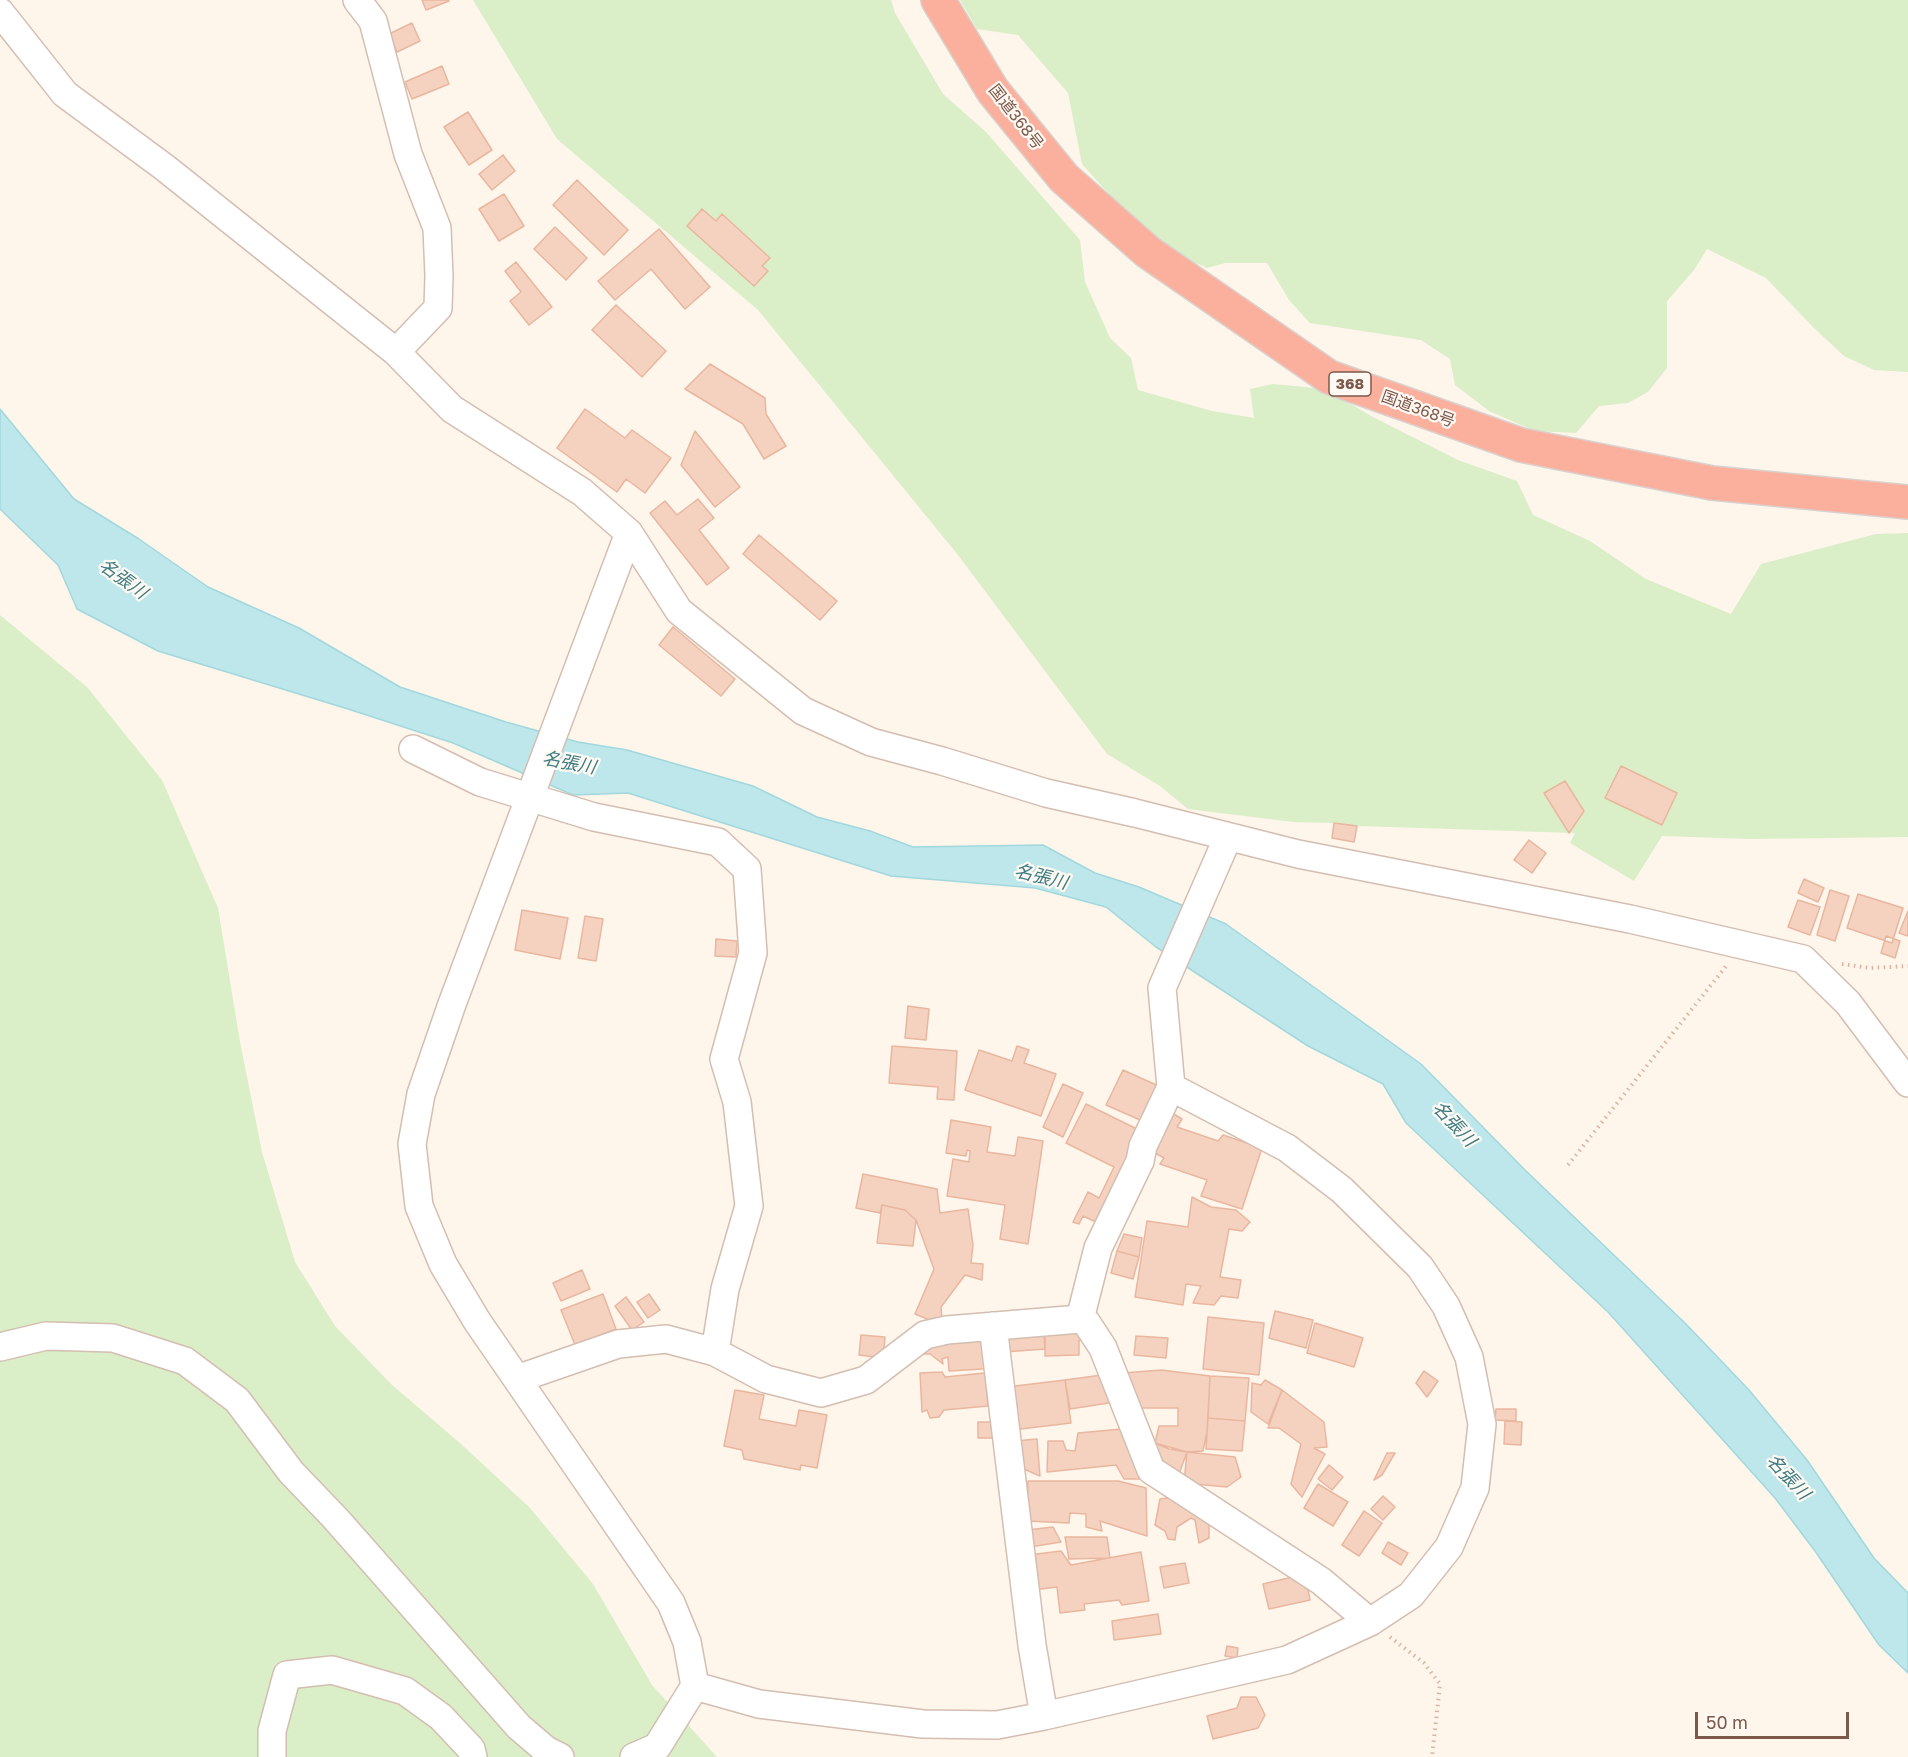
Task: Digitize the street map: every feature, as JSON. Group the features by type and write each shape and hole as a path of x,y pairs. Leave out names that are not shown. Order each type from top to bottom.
{"highway":[{"name":"国道368号","path":"938,0 993,91 1064,178 1148,252 1329,377 1521,445 1712,483 1908,502"}],"street":[{"path":"357,0 373,21 408,154 437,228 438,308 396,352"},
{"path":"0,12 65,94 164,167 396,352 452,409 582,492 629,533 679,612 803,711 871,742 942,760 1046,793 1298,854 1630,919 1803,958 1848,1003 1908,1083"},
{"path":"629,533 452,1004 421,1094 412,1144 419,1206 443,1264 477,1321 671,1603 687,1642 695,1686 657,1747 634,1757"},
{"path":"413,748 480,782 594,817 718,842 747,869 753,953 724,1059 737,1102 749,1206 725,1289 715,1352"},
{"path":"1080,1319 1098,1248 1140,1161 1143,1146 1171,1087 1162,988 1228,837"},
{"path":"695,1686 759,1704 923,1724 997,1725 1287,1660 1370,1622 1411,1595 1449,1547 1475,1488 1482,1424 1469,1357 1446,1306 1419,1267 1341,1190 1287,1148 1171,1087"},
{"path":"518,1379 618,1344 666,1339 715,1352 766,1379 821,1393 866,1380 925,1335 947,1330 1080,1319 1086,1322 1103,1348 1151,1470 1321,1581 1370,1622"},
{"path":"993,1326 1032,1645 1044,1716"},
{"path":"0,1347 46,1336 113,1338 185,1361 237,1400 291,1472 344,1528 519,1727 546,1750 560,1757"},
{"path":"272,1757 272,1731 287,1675 332,1670 405,1691 441,1717 471,1749 473,1757"}],"path":[{"path":"1568,1166 1742,945"},
{"path":"1803,958 1870,968 1908,966"},
{"path":"1370,1622 1424,1663 1440,1684 1432,1757"}],"green space":[{"path":"473,0 891,0 895,13 943,94 986,132 1080,240 1085,282 1110,338 1131,358 1138,390 1212,411 1254,418 1250,389 1273,384 1325,389 1373,417 1458,460 1517,481 1533,515 1590,541 1646,579 1731,614 1761,564 1876,534 1908,533 1908,837 1750,839 1662,836 1634,881 1570,843 1575,833 1357,826 1293,822 1188,809 1160,786 1107,754 958,555 758,310 557,139"},
{"path":"960,0 1908,0 1908,372 1874,370 1844,356 1766,278 1707,249 1694,270 1667,301 1667,368 1648,392 1628,403 1599,406 1576,433 1535,431 1489,411 1455,385 1450,359 1421,340 1310,323 1289,300 1267,263 1225,263 1207,268 1154,244 1082,164 1068,93 1018,35 977,29"},
{"path":"0,615 87,687 162,780 218,908 240,1042 262,1152 295,1262 335,1326 392,1385 461,1444 530,1508 593,1584 652,1685 717,1757 0,1757"}],"water":[{"name":"名張川","path":"0,409 74,499 139,539 208,587 299,628 400,687 506,722 578,742 627,750 753,786 817,817 870,831 913,847 1043,845 1095,873 1139,887 1226,924 1421,1064 1526,1171 1685,1323 1749,1390 1807,1460 1874,1558 1908,1593 1908,1673 1879,1645 1815,1551 1775,1498 1608,1312 1406,1123 1383,1084 1308,1046 1156,947 1106,907 1035,888 891,876 628,793 573,795 453,743 158,651 77,609 58,565 0,509"}],"building":[{"path":"422,0 448,0 449,1 426,10"},
{"path":"412,23 420,41 397,52 389,34"},
{"path":"442,66 449,84 412,99 405,82"},
{"path":"468,112 492,150 469,165 444,127"},
{"path":"503,155 515,171 492,190 479,174"},
{"path":"577,180 628,230 604,255 553,205"},
{"path":"504,194 524,226 499,241 479,209"},
{"path":"702,209 716,221 722,214 770,258 762,266 768,271 754,286 687,226"},
{"path":"555,227 587,258 566,280 534,249"},
{"path":"659,229 710,287 685,309 651,269 615,300 598,281"},
{"path":"516,262 552,307 529,325 510,301 521,292 505,271"},
{"path":"616,305 666,351 642,377 592,330"},
{"path":"710,364 765,398 766,414 786,446 764,459 743,424 685,389"},
{"path":"585,409 625,438 632,430 671,458 645,493 626,479 617,492 557,448"},
{"path":"695,431 740,487 715,507 681,465"},
{"path":"698,499 714,518 699,530 729,568 707,585 650,513 665,501 677,515"},
{"path":"759,535 837,601 820,620 743,554"},
{"path":"673,627 735,679 721,696 659,645"},
{"path":"1621,766 1677,793 1662,825 1605,798"},
{"path":"1565,781 1584,811 1569,833 1544,793"},
{"path":"1334,823 1357,826 1354,842 1332,838"},
{"path":"1529,840 1546,853 1532,873 1514,860"},
{"path":"1804,879 1824,888 1818,902 1798,893"},
{"path":"1830,890 1849,896 1835,941 1817,935"},
{"path":"1858,894 1903,908 1892,943 1847,928"},
{"path":"1798,900 1820,907 1810,935 1788,927"},
{"path":"522,910 568,918 560,959 515,950"},
{"path":"1908,911 1908,936 1899,933"},
{"path":"585,916 603,919 596,961 578,958"},
{"path":"1886,936 1900,941 1895,958 1881,953"},
{"path":"716,939 737,941 736,957 715,956"},
{"path":"908,1006 929,1009 926,1040 905,1038"},
{"path":"892,1046 957,1051 954,1100 937,1099 938,1087 889,1083"},
{"path":"1017,1046 1029,1050 1024,1063 1056,1074 1041,1116 965,1090 979,1050 1012,1061"},
{"path":"1123,1070 1163,1088 1147,1123 1106,1105"},
{"path":"1063,1084 1083,1093 1063,1137 1043,1127"},
{"path":"1086,1104 1143,1132 1098,1223 1083,1216 1079,1224 1073,1222 1088,1192 1099,1198 1114,1167 1066,1143"},
{"path":"1166,1109 1182,1119 1177,1127 1218,1141 1223,1135 1262,1148 1242,1209 1201,1196 1207,1180 1160,1164 1164,1158 1143,1146"},
{"path":"951,1120 991,1127 987,1152 1015,1156 1018,1137 1043,1141 1028,1244 1000,1239 1005,1205 947,1196 953,1159 969,1162 970,1151 967,1150 966,1156 946,1153"},
{"path":"863,1174 937,1189 940,1213 968,1209 973,1245 971,1263 983,1264 982,1280 965,1275 941,1307 942,1320 932,1321 915,1314 934,1269 916,1220 905,1210 882,1205 880,1213 856,1208"},
{"path":"1192,1197 1211,1207 1236,1210 1250,1222 1242,1231 1229,1229 1220,1277 1241,1280 1238,1298 1221,1296 1214,1305 1193,1303 1201,1286 1186,1284 1183,1305 1135,1297 1147,1221 1188,1227"},
{"path":"882,1205 905,1210 916,1220 913,1246 877,1243"},
{"path":"1124,1234 1142,1238 1139,1257 1117,1251"},
{"path":"1117,1251 1139,1257 1133,1279 1111,1273"},
{"path":"582,1270 590,1289 561,1301 553,1283"},
{"path":"603,1294 616,1329 575,1345 561,1310"},
{"path":"649,1294 660,1310 648,1318 637,1302"},
{"path":"626,1297 644,1322 632,1330 615,1306"},
{"path":"1275,1311 1313,1320 1306,1348 1269,1338"},
{"path":"1208,1317 1264,1323 1259,1375 1203,1369"},
{"path":"1043,1322 1045,1349 1004,1352 1002,1326"},
{"path":"1086,1322 1086,1340 1079,1340 1079,1355 1045,1356 1045,1323"},
{"path":"1315,1323 1363,1338 1354,1367 1307,1353"},
{"path":"861,1335 885,1337 883,1358 859,1355"},
{"path":"1136,1336 1168,1338 1166,1358 1134,1355"},
{"path":"919,1341 995,1341 999,1368 949,1371 948,1357 942,1359 943,1364 930,1354 920,1354"},
{"path":"1161,1370 1210,1376 1207,1432 1203,1451 1187,1452 1169,1449 1155,1443 1159,1426 1178,1426 1178,1408 1137,1408 1123,1373"},
{"path":"1424,1371 1438,1381 1427,1397 1416,1383"},
{"path":"942,1372 945,1377 985,1373 988,1406 944,1410 939,1417 930,1418 927,1410 922,1412 920,1373"},
{"path":"1102,1375 1115,1402 1070,1409 1065,1380"},
{"path":"1210,1376 1249,1378 1245,1421 1208,1418"},
{"path":"1065,1380 1071,1423 1012,1430 1007,1387"},
{"path":"1265,1380 1282,1390 1268,1424 1251,1412 1252,1383 1261,1385"},
{"path":"735,1390 764,1395 759,1419 796,1426 799,1410 827,1415 817,1468 801,1465 800,1470 744,1459 742,1450 724,1446"},
{"path":"1282,1390 1324,1422 1327,1447 1314,1448 1325,1454 1302,1497 1291,1484 1301,1444 1279,1428 1268,1428"},
{"path":"1496,1409 1516,1409 1516,1421 1495,1420"},
{"path":"1208,1418 1245,1421 1242,1451 1206,1449"},
{"path":"1505,1421 1522,1422 1521,1445 1504,1444"},
{"path":"978,1422 996,1422 997,1438 978,1438"},
{"path":"1122,1429 1144,1479 1124,1479 1116,1465 1047,1472 1048,1441 1063,1441 1066,1450 1075,1451 1078,1433"},
{"path":"1037,1439 1040,1476 1017,1466 1015,1441"},
{"path":"1155,1443 1187,1452 1179,1474 1151,1470"},
{"path":"1187,1452 1235,1457 1241,1477 1227,1487 1184,1483"},
{"path":"1387,1453 1395,1453 1382,1475 1374,1480"},
{"path":"1329,1465 1343,1477 1332,1490 1318,1479"},
{"path":"1028,1481 1118,1481 1146,1488 1147,1536 1100,1521 1102,1531 1086,1527 1086,1514 1070,1513 1069,1523 1027,1521"},
{"path":"1318,1484 1348,1502 1333,1526 1304,1508"},
{"path":"1182,1496 1209,1513 1209,1538 1199,1543 1195,1520 1191,1518 1177,1527 1175,1540 1168,1539 1165,1531 1155,1525 1160,1499"},
{"path":"1383,1496 1395,1507 1383,1520 1371,1509"},
{"path":"1364,1511 1382,1523 1359,1556 1342,1545"},
{"path":"1053,1527 1061,1542 1030,1547 1027,1530"},
{"path":"1065,1537 1107,1537 1110,1558 1069,1559"},
{"path":"1388,1542 1408,1553 1401,1565 1382,1553"},
{"path":"1061,1551 1071,1565 1141,1552 1149,1601 1122,1605 1119,1600 1084,1604 1085,1610 1060,1613 1057,1587 1033,1590 1029,1555"},
{"path":"1185,1563 1189,1583 1164,1588 1160,1567"},
{"path":"1305,1574 1310,1600 1269,1609 1263,1584"},
{"path":"1158,1614 1161,1634 1114,1640 1112,1621"},
{"path":"1227,1646 1238,1648 1237,1658 1225,1656"},
{"path":"1241,1697 1256,1697 1265,1715 1258,1728 1213,1739 1207,1716 1237,1708"}]}
